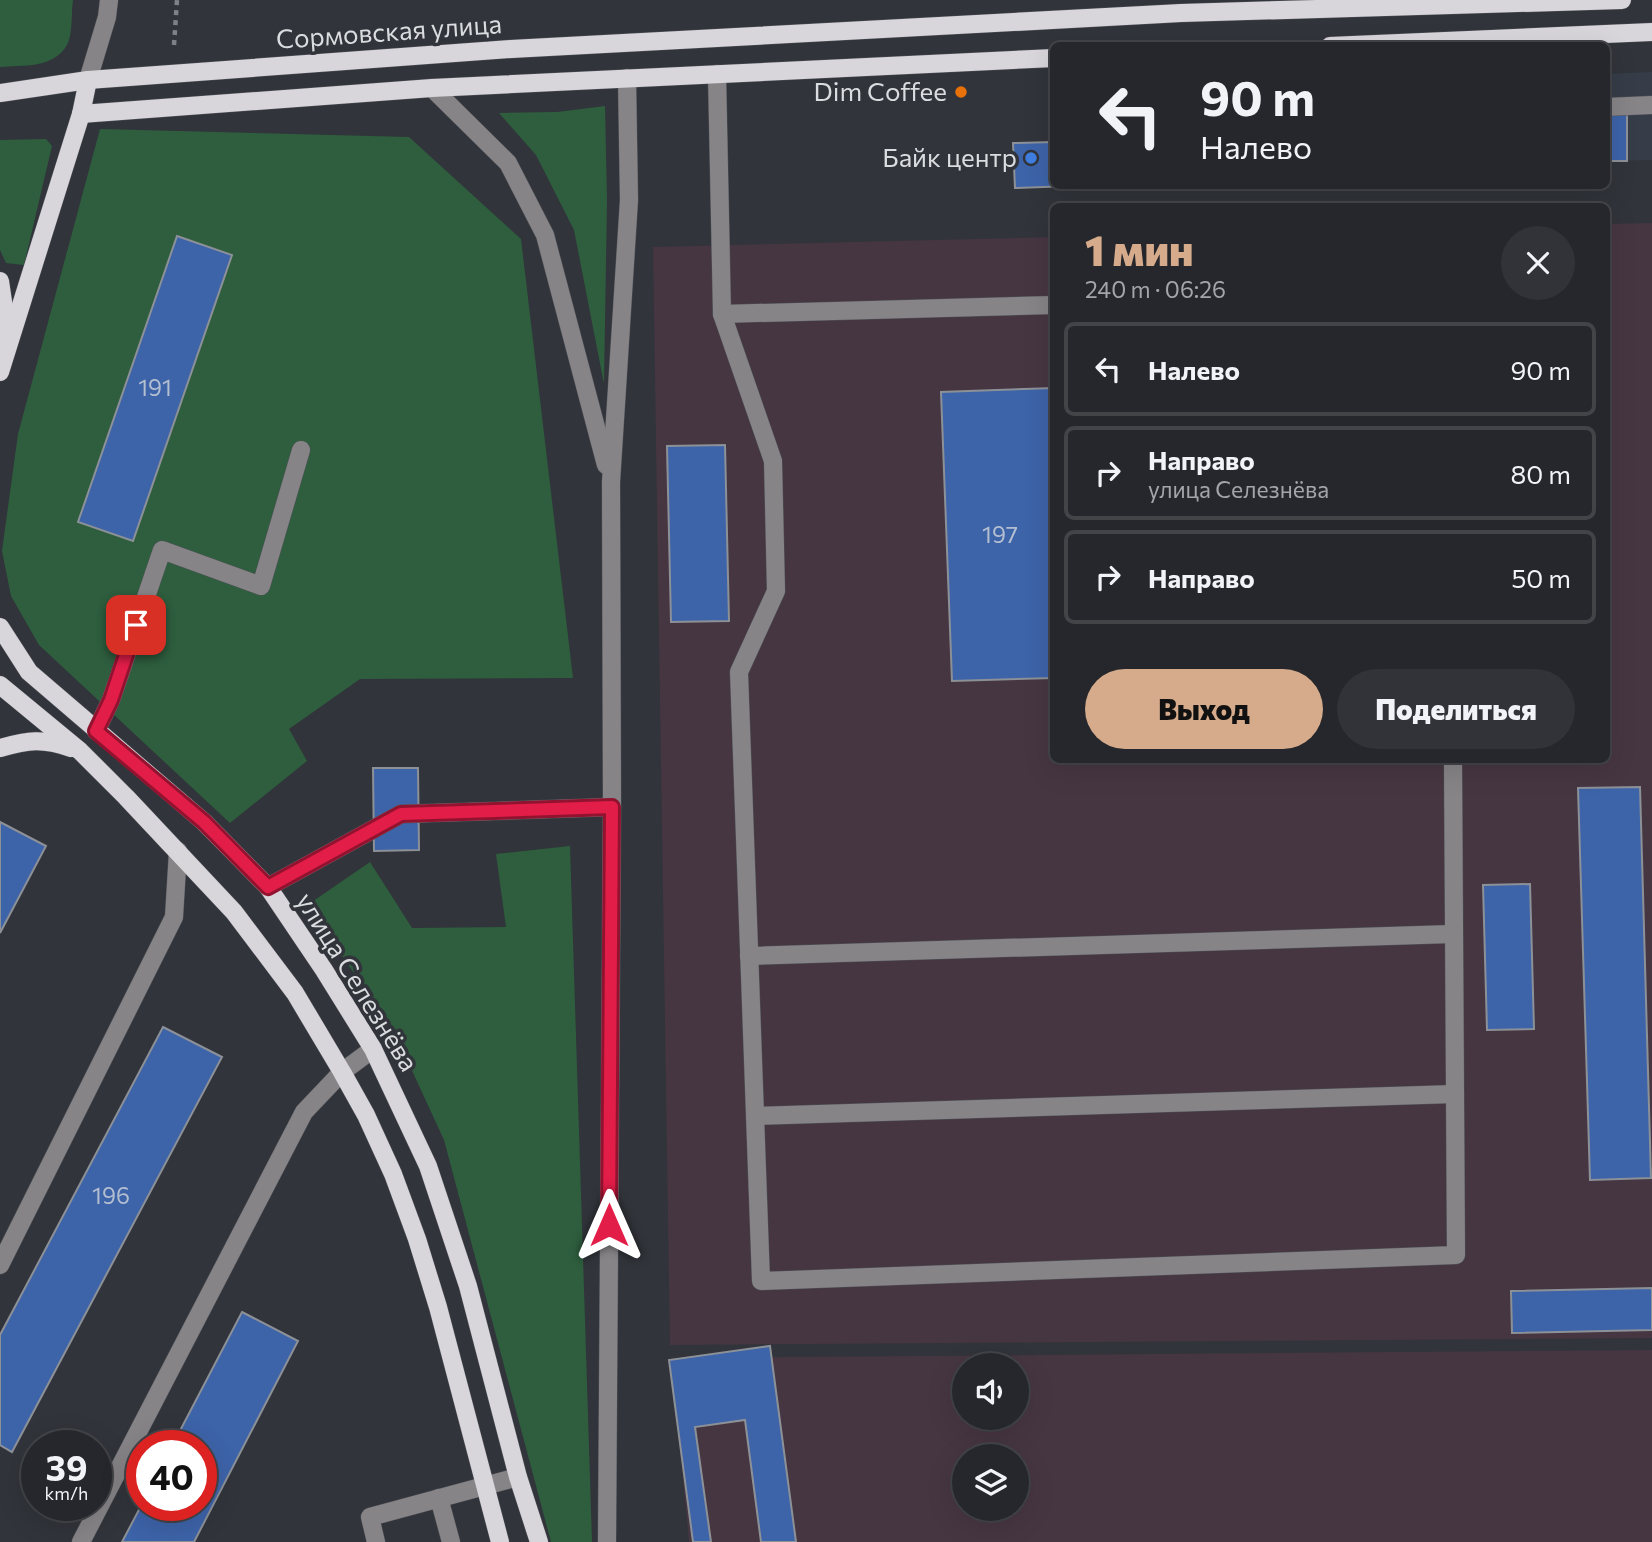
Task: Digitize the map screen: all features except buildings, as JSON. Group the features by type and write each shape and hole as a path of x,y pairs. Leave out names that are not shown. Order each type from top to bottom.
{"main road":[{"name":"Сормовская улица","path":"0,93 88,80 511,49 1154,14 1622,0"},
{"path":"1447,42 1652,32"},
{"path":"81,114 432,88 1050,58"},
{"path":"0,372 81,114 88,80"},
{"path":"0,281 5,334 0,372"},
{"name":"улица Селезнёва","path":"0,627 29,672 204,822 268,887 373,1049 428,1166 468,1286 518,1477 539,1542"},
{"path":"0,685 80,751 234,912 295,993 342,1072 366,1115 393,1174 417,1239 438,1307 500,1542"},
{"path":"0,748 41,740 80,751"}],"street":[{"path":"88,80 107,16 109,0"},
{"path":"718,74 723,314 773,461 776,592 738,672 761,1282 1456,1255 1453,763"},
{"path":"607,1542 612,807 611,482 629,200 627,78"},
{"path":"432,88 508,163 545,234 611,482"},
{"path":"1610,107 1652,105"},
{"path":"723,314 1050,305"},
{"path":"96,731 111,700 162,550 261,586 302,450"},
{"path":"268,887 401,814 612,807"},
{"path":"0,1265 174,917 178,851"},
{"path":"749,956 1452,934"},
{"path":"81,1542 304,1112 342,1072 373,1049"},
{"path":"755,1116 1455,1094"},
{"path":"376,1542 370,1517 518,1477"},
{"path":"439,1498 451,1542"}],"path":[{"path":"174,46 177,0"}],"shaded area":[{"path":"1652,72 1652,160 1610,161 1610,74"},
{"path":"1652,223 1652,1338 670,1345 653,247 1050,237 1050,763 1610,763 1610,224"},
{"path":"1652,1350 1652,1542 689,1542 672,1358 952,1356 952,1430 1029,1430 1029,1355"}],"green space":[{"path":"0,0 73,0 69,40 61,53 46,62 0,67"},
{"path":"605,106 607,201 604,384 574,230 536,155 499,113 557,112"},
{"path":"100,129 409,137 521,239 573,678 360,679 289,729 307,761 230,823 39,645 11,596 2,551 18,434"},
{"path":"46,139 52,146 24,265 6,263 0,250 0,140"},
{"path":"570,846 592,1542 551,1542 444,1140 391,1025 306,906 370,862 412,928 506,927 496,854"}],"place":[{"name":"Dim Coffee","path":"961,92"},
{"name":"Байк центр","path":"1031,158"}],"route":[{"path":"136,625 111,700 96,731 204,822 268,887 401,814 612,807 609,1225"}]}
